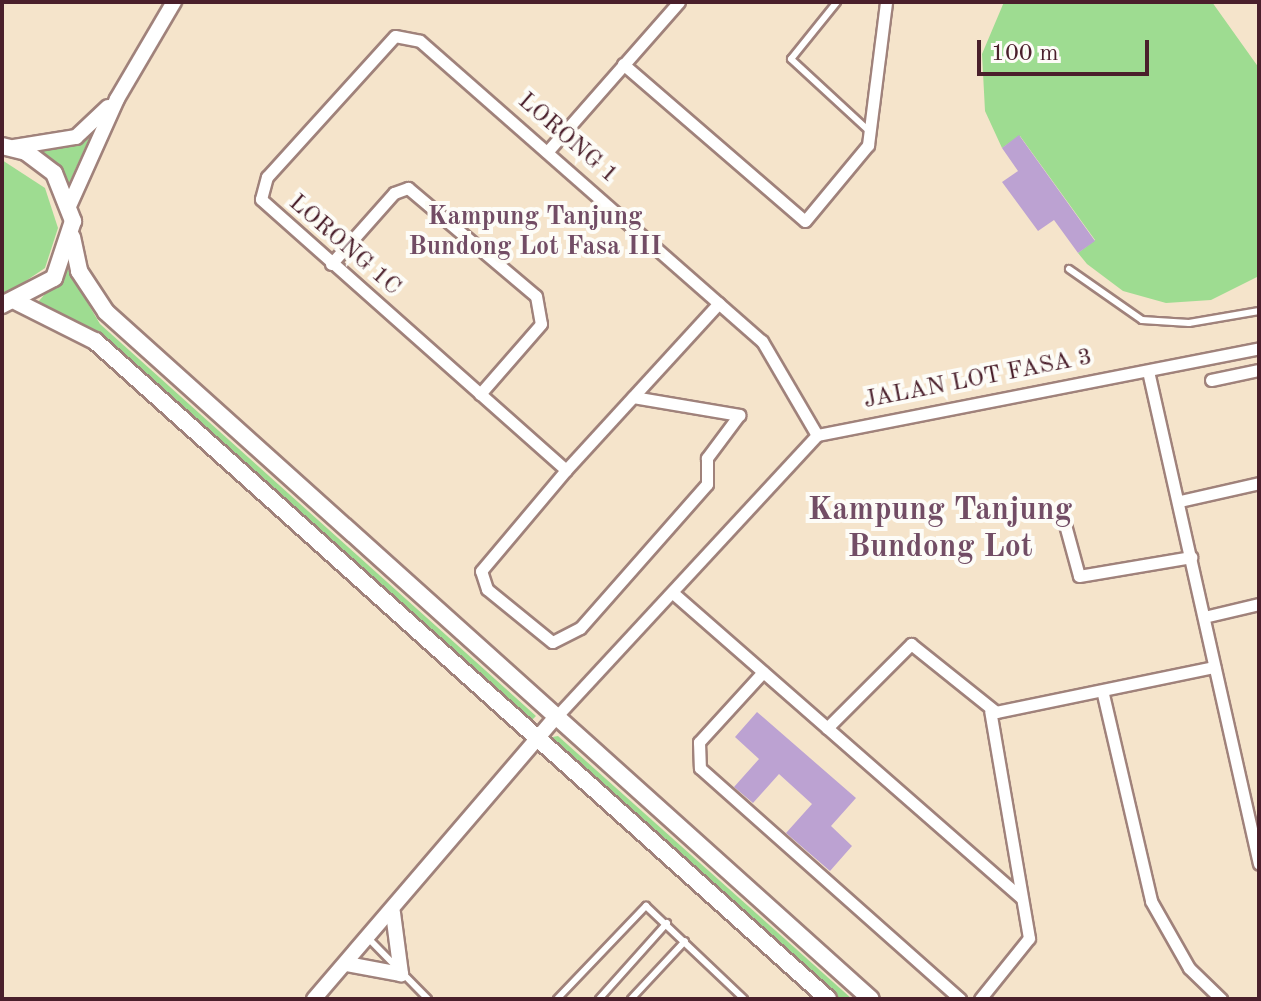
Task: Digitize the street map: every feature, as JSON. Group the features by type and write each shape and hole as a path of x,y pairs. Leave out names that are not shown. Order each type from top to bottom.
{"main road":[{"path":"6,146 54,173 70,204 72,237 79,271 106,312 871,999"},
{"path":"10,304 54,278 72,237"},
{"path":"10,304 95,341 828,999"}],"street":[{"path":"70,204 117,99 174,2"},
{"path":"547,152 679,2"},
{"path":"623,64 803,221 857,166 872,133 886,2"},
{"name":"LORONG 1","path":"400,35 420,41 762,341 817,435"},
{"name":"LORONG 1C","path":"400,35 384,44 260,190 264,204 566,470"},
{"path":"6,146 76,137 117,99"},
{"path":"331,264 394,193 408,188 536,296 541,324 480,394"},
{"path":"633,397 739,415 707,458 707,484 580,628 558,642 480,577 566,470 719,303"},
{"name":"JALAN LOT FASA 3","path":"817,435 1259,348"},
{"path":"1211,380 1259,370"},
{"path":"1148,371 1180,501 1259,864"},
{"path":"314,999 393,912 556,717 817,435"},
{"path":"1180,501 1259,483"},
{"path":"1061,510 1079,576 1191,557"},
{"path":"673,593 1022,898"},
{"path":"1204,617 1259,604"},
{"path":"827,728 911,644 990,711 1022,898 1027,945 980,999"},
{"path":"990,711 1103,694 1214,667"},
{"path":"763,672 699,742 700,768 960,999"},
{"path":"1103,694 1151,901 1189,968 1221,999"},
{"path":"347,964 401,974 393,912"}],"lane":[{"path":"837,2 791,59 872,133"},
{"path":"1069,269 1142,320 1189,323 1259,311"},
{"path":"557,999 634,911 646,906 744,999"},
{"path":"599,999 667,923"},
{"path":"369,939 428,999"},
{"path":"631,999 685,941"}],"green space":[{"path":"1004,2 1212,2 1259,68 1259,276 1211,300 1166,303 1123,291 1087,264 1078,253 1095,240 1020,136 1002,148 985,111 982,54"},
{"path":"92,132 67,188 35,153 73,144"},
{"path":"2,160 45,188 58,228 45,268 2,297"},
{"path":"67,268 100,324 536,716 526,726 90,335 33,308"},
{"path":"558,736 852,999 829,999 541,739"}],"building":[{"path":"1019,135 1095,241 1078,253 1054,220 1038,231 1002,182 1018,171 1002,148"},
{"path":"757,712 856,798 831,826 852,846 830,871 786,833 812,804 779,774 753,803 734,787 759,759 735,737"}],"district":[{"name":"Kampung Tanjung Bundong Lot Fasa III","path":"535,233"},
{"name":"Kampung Tanjung Bundong Lot","path":"940,530"}]}
